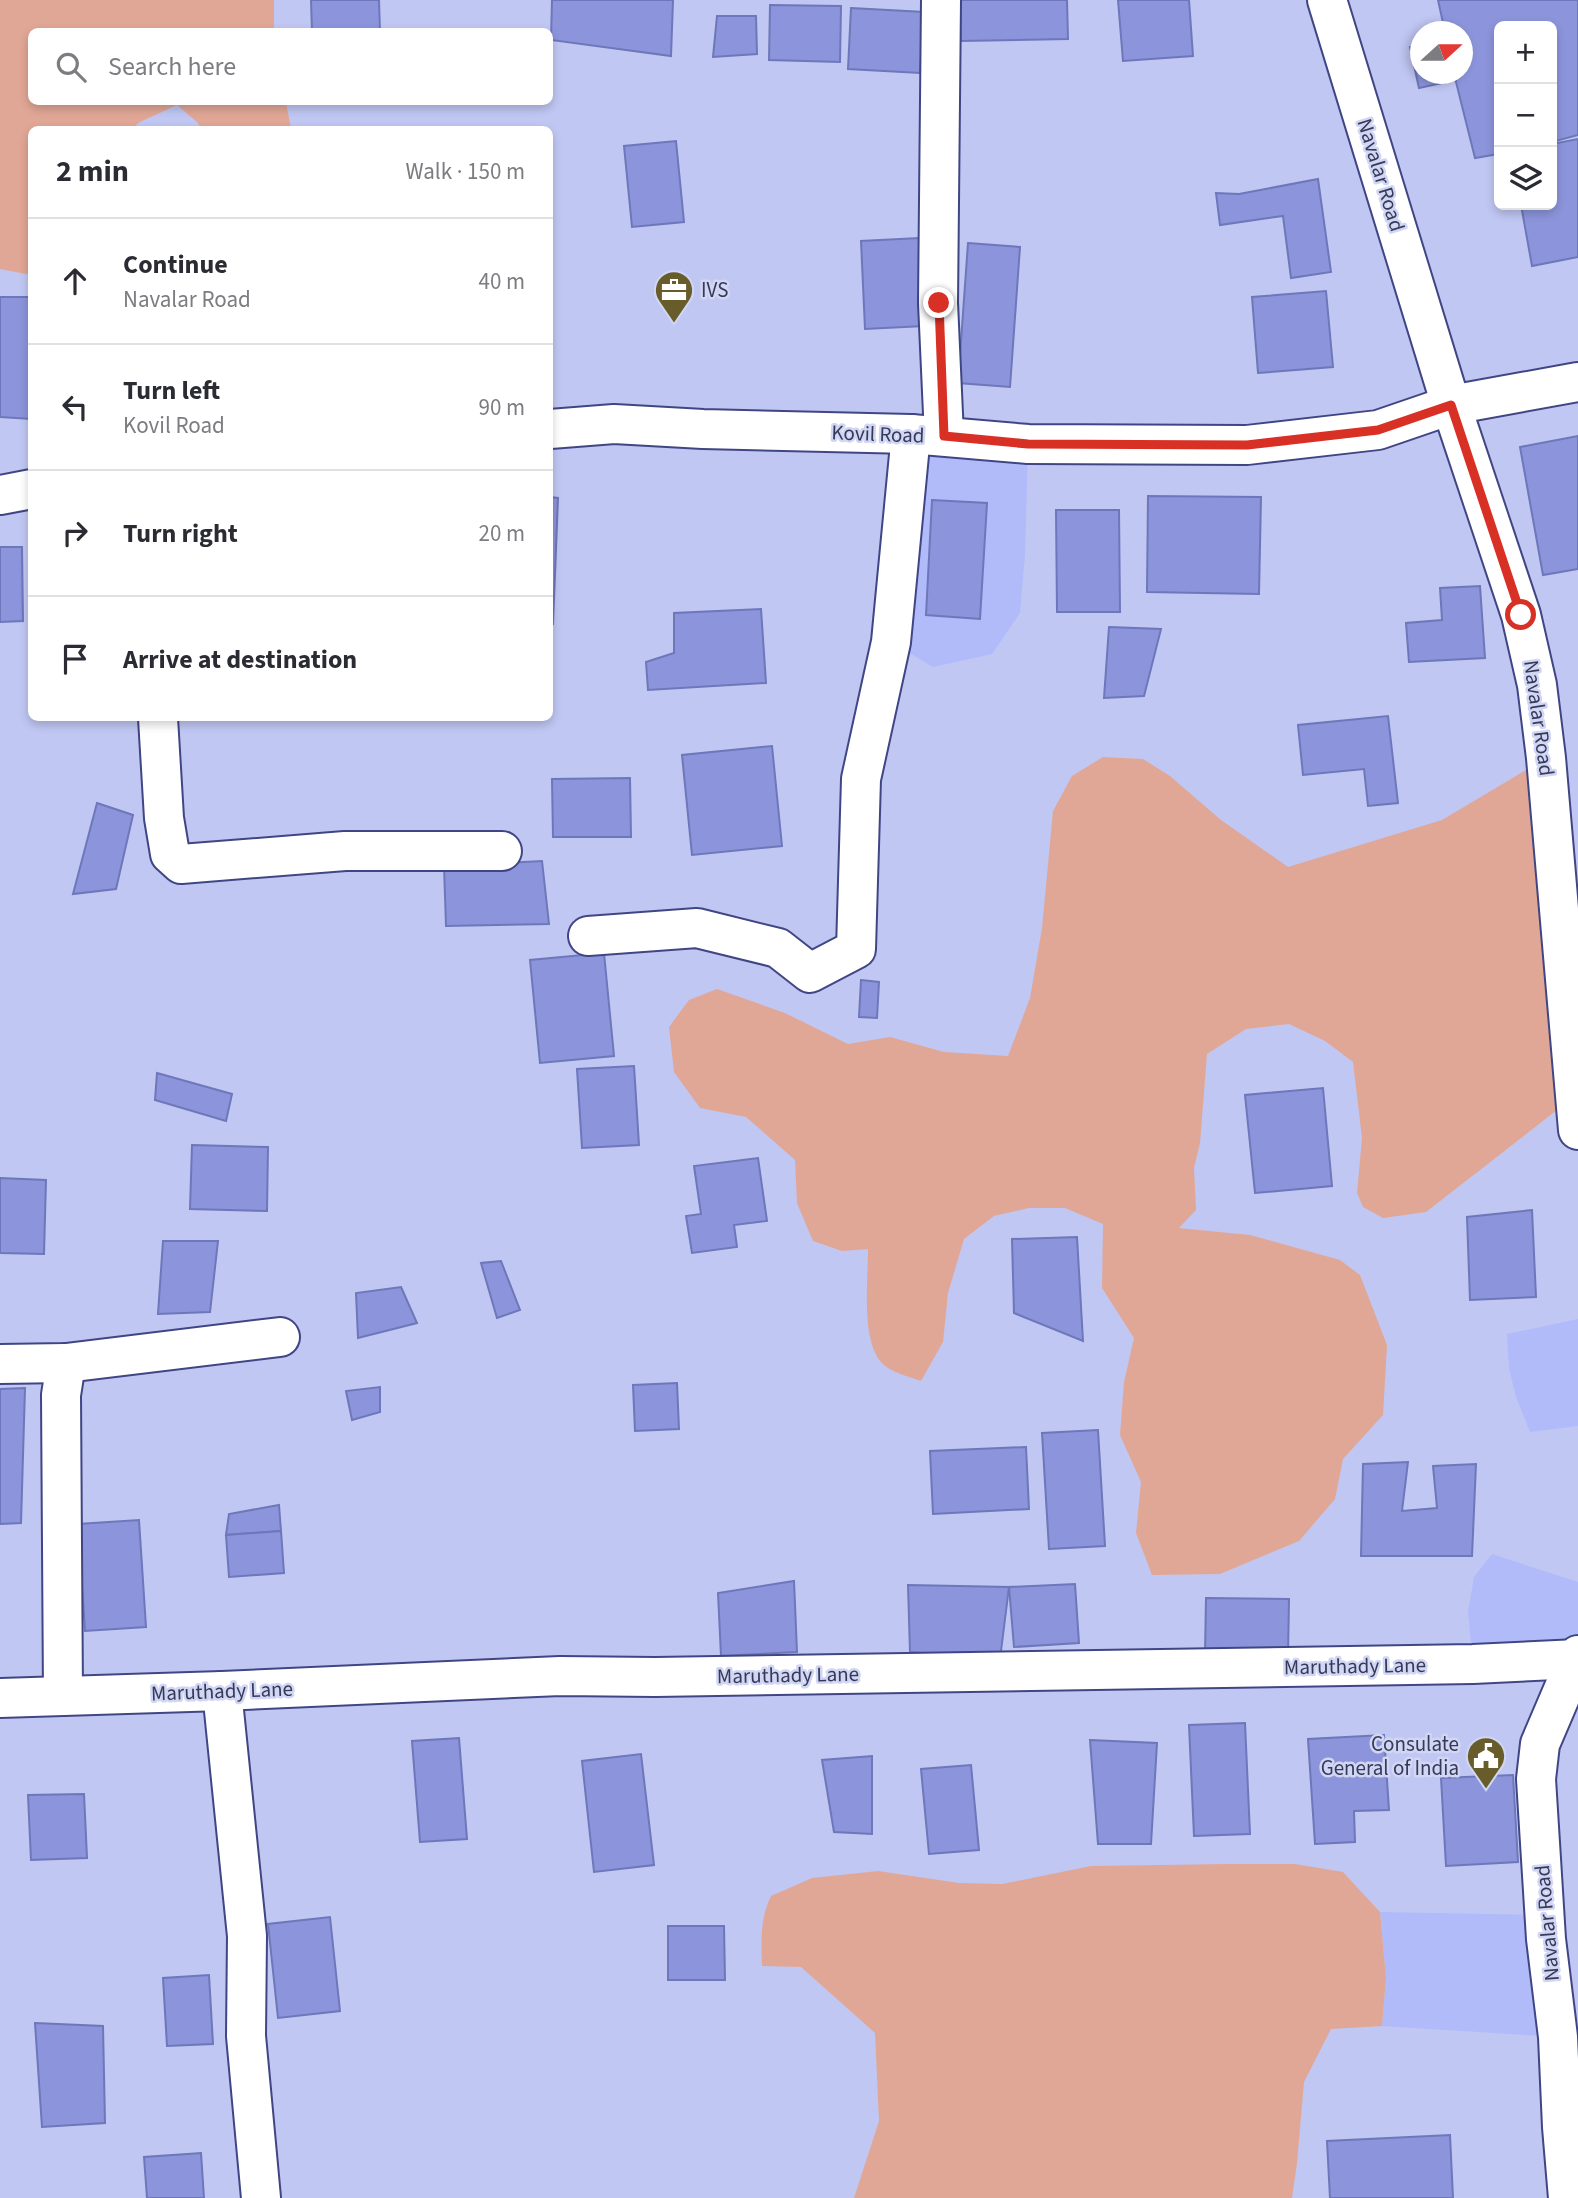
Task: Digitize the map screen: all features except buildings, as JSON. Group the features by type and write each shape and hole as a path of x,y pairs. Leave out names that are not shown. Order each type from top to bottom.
{"street":[{"path":"588,936 697,928 778,948 810,973 856,949 861,779 891,642 927,435 939,303 941,0"},
{"name":"Navalar Road","path":"1327,0 1451,405 1521,615 1537,685 1570,945 1578,1130"},
{"name":"Kovil Road","path":"553,429 614,424 927,435 1028,444 1247,445 1378,430 1451,405 1578,383"},
{"path":"0,495 28,490"},
{"path":"158,721 164,818 170,854 181,864 345,852 502,850"},
{"path":"0,1364 66,1363 280,1337"},
{"path":"63,1696 61,1395 66,1363"},
{"name":"Navalar Road","path":"1568,2198 1558,2037 1546,1939 1536,1779 1540,1744 1578,1658"},
{"name":"Maruthady Lane","path":"0,1698 560,1676 655,1677 1473,1664 1578,1658"},
{"path":"222,1691 247,1936 246,2036 261,2198"}],"shaded area":[{"path":"0,0 274,0 274,28 28,28 28,105 177,105 135,126 28,126 28,274 0,269"},
{"path":"177,105 287,105 290,126 200,126"},
{"path":"911,434 1028,444 1025,555 1020,613 992,654 933,667 891,642"},
{"path":"1103,757 1143,759 1170,776 1221,820 1288,867 1442,820 1546,758 1575,1096 1426,1212 1383,1218 1363,1207 1357,1193 1362,1138 1353,1062 1325,1041 1289,1024 1246,1029 1207,1054 1200,1143 1194,1168 1196,1210 1179,1228 1250,1235 1340,1260 1360,1275 1387,1345 1383,1415 1343,1459 1335,1499 1299,1541 1220,1574 1152,1575 1136,1533 1141,1482 1120,1435 1124,1382 1134,1338 1102,1288 1103,1224 1065,1208 1029,1208 994,1216 964,1239 948,1293 943,1342 921,1381 905,1376 881,1362 871,1339 867,1308 868,1249 842,1251 813,1241 797,1203 795,1160 746,1117 700,1108 674,1072 669,1027 689,1000 717,989 785,1013 848,1044 890,1037 944,1052 1008,1056 1030,998 1042,928 1053,811 1072,776"},
{"path":"1578,1319 1578,1426 1530,1432 1516,1397 1509,1369 1507,1334"},
{"path":"1492,1554 1578,1582 1578,1655 1473,1664 1468,1612 1474,1577"},
{"path":"1295,1864 1343,1872 1380,1912 1386,1978 1382,2026 1331,2029 1304,2082 1292,2198 854,2198 879,2121 875,2033 801,1967 762,1966 763,1922 771,1896 812,1878 878,1871 959,1883 1002,1884 1091,1866"},
{"path":"1380,1912 1545,1915 1558,2037 1382,2026 1386,1978"}],"place":[{"name":"IVS","path":"674,324"},
{"name":"Consulate General of India","path":"1486,1790"}],"route":[{"path":"939,303 944,436 1028,444 1247,445 1378,430 1451,405 1521,615"}]}
